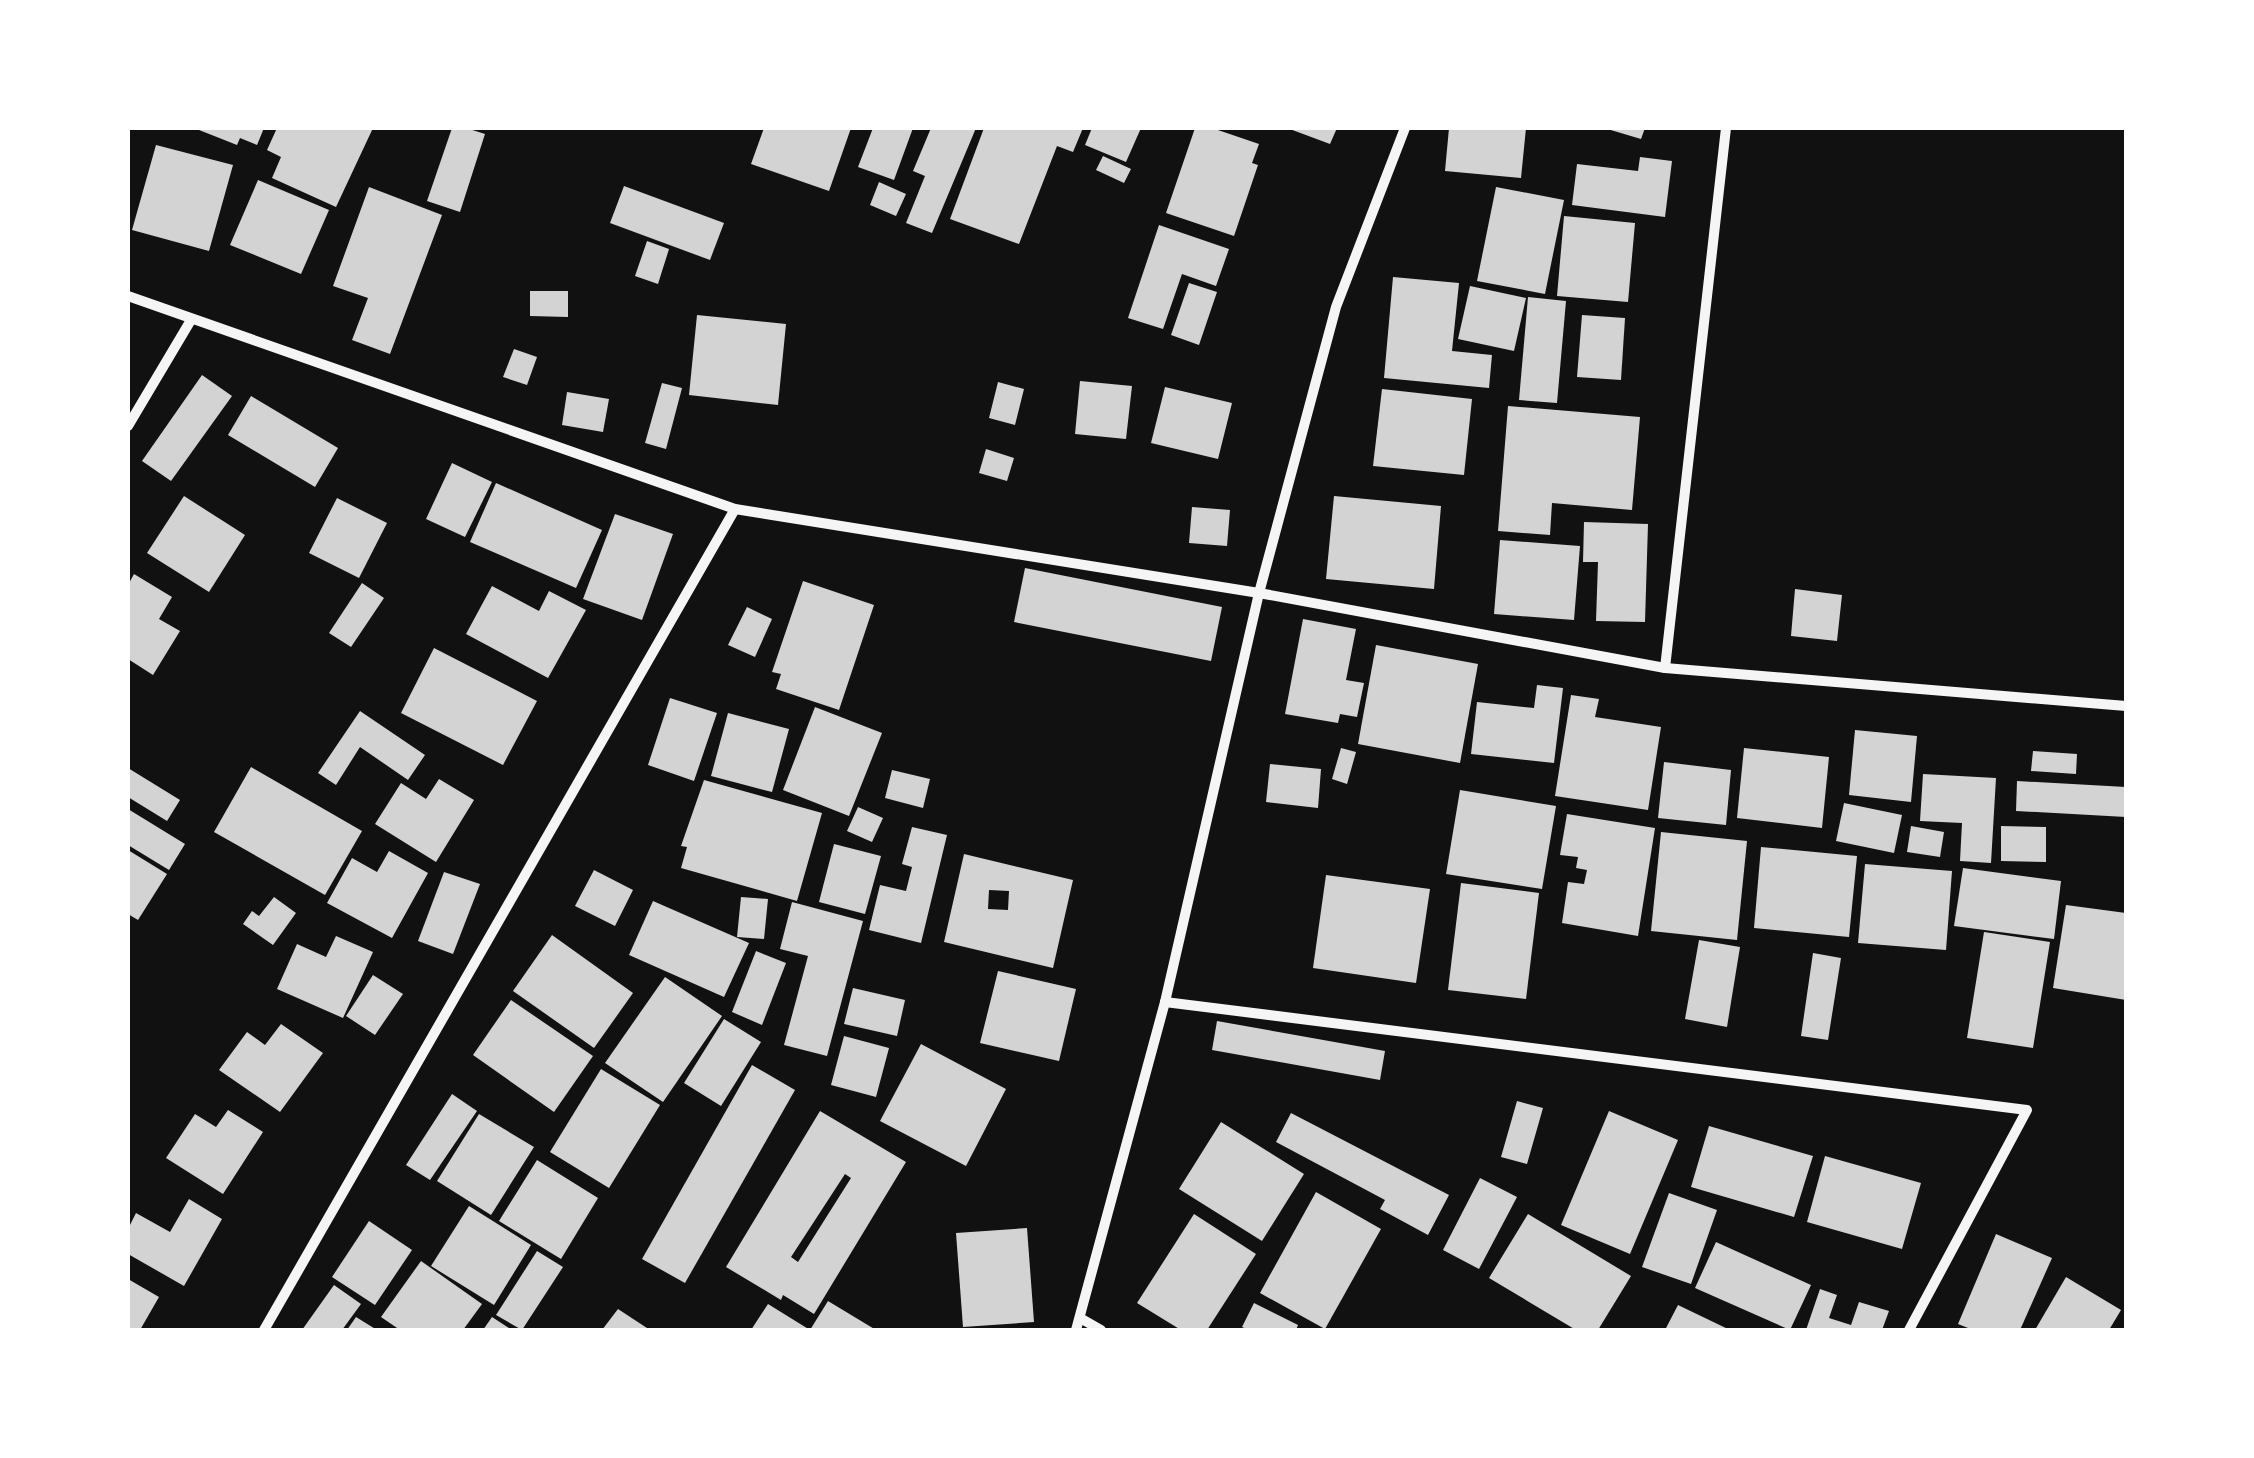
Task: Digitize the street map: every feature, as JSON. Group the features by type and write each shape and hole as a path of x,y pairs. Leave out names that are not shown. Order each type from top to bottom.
{"street":[{"path":"1076,1330 1164,1002 1259,593 1336,306 1405,128"},
{"path":"1665,668 1726,128"},
{"path":"128,296 735,509 1259,593 1665,668 2126,706"},
{"path":"128,426 191,320"},
{"path":"264,1330 735,509"},
{"path":"1164,1002 2027,1110 1909,1330"},
{"path":"1080,1318 1100,1330"}],"building":[{"path":"194,128 264,128 257,145 240,138 237,145"},
{"path":"277,128 373,128 336,207 272,178 281,157 267,150"},
{"path":"452,128 485,134 460,212 427,201"},
{"path":"764,128 851,128 829,191 751,164"},
{"path":"873,128 913,128 894,180 858,167"},
{"path":"931,128 976,128 932,233 906,223 925,176 913,171"},
{"path":"984,128 1083,128 1073,152 1057,146 1019,244 950,219"},
{"path":"1092,128 1141,128 1126,162 1085,145"},
{"path":"1195,128 1212,128 1259,144 1252,163 1258,165 1234,236 1166,213"},
{"path":"1287,128 1337,128 1330,144"},
{"path":"1449,128 1526,128 1521,178 1445,171"},
{"path":"1604,128 1645,128 1641,139"},
{"path":"156,145 233,165 209,251 132,230"},
{"path":"1103,156 1131,169 1124,183 1096,170"},
{"path":"1640,157 1672,161 1665,217 1572,205 1577,164 1638,171"},
{"path":"258,180 329,210 301,274 230,245"},
{"path":"879,182 906,194 896,216 870,205"},
{"path":"624,186 724,223 710,260 610,223"},
{"path":"369,187 442,215 390,354 352,340 368,298 333,286"},
{"path":"1496,187 1564,200 1545,294 1477,281"},
{"path":"1564,216 1635,223 1628,302 1557,296"},
{"path":"1159,225 1229,249 1216,286 1182,274 1163,329 1128,318"},
{"path":"647,241 669,249 658,284 635,276"},
{"path":"1393,277 1459,283 1452,351 1492,355 1489,388 1384,378"},
{"path":"1189,283 1217,292 1199,345 1171,335"},
{"path":"1470,286 1526,298 1514,351 1458,339"},
{"path":"530,291 568,291 568,317 530,316"},
{"path":"1528,297 1566,301 1557,403 1519,400"},
{"path":"697,315 786,324 778,405 689,395"},
{"path":"1582,315 1625,318 1621,380 1577,377"},
{"path":"514,349 537,357 527,385 503,377"},
{"path":"202,375 232,396 171,481 142,461"},
{"path":"1080,381 1132,386 1126,439 1075,434"},
{"path":"998,382 1024,389 1015,425 989,418"},
{"path":"662,383 682,388 666,449 645,443"},
{"path":"1165,387 1232,403 1218,459 1151,443"},
{"path":"1382,389 1472,399 1464,475 1373,466"},
{"path":"567,392 609,399 603,432 562,425"},
{"path":"251,396 338,448 315,487 228,435"},
{"path":"1508,406 1640,417 1632,510 1552,503 1550,535 1498,531"},
{"path":"986,449 1014,458 1007,481 979,473"},
{"path":"452,463 492,482 465,537 426,519"},
{"path":"496,483 602,530 576,588 470,542"},
{"path":"184,496 245,535 209,592 147,553"},
{"path":"1334,496 1441,506 1434,589 1326,579"},
{"path":"337,498 387,523 359,578 309,553"},
{"path":"1192,507 1230,510 1227,546 1189,543"},
{"path":"615,514 673,534 642,620 583,599"},
{"path":"1584,522 1648,524 1645,622 1596,621 1598,562 1583,562"},
{"path":"1500,540 1580,546 1574,620 1494,614"},
{"path":"1025,568 1222,607 1211,661 1014,622"},
{"path":"134,574 172,597 159,619 180,631 153,675 128,659 128,585"},
{"path":"803,581 874,605 839,710 776,689 781,674 772,672"},
{"path":"362,583 384,598 351,647 329,633"},
{"path":"492,586 539,611 549,591 586,610 548,678 466,634"},
{"path":"1795,589 1842,595 1837,641 1791,636"},
{"path":"747,607 772,619 755,657 728,645"},
{"path":"1303,619 1356,629 1346,680 1364,683 1357,717 1340,714 1338,723 1285,714"},
{"path":"1376,645 1478,664 1460,763 1358,744"},
{"path":"434,648 537,701 503,765 401,713"},
{"path":"1537,685 1563,688 1554,763 1471,754 1477,702 1534,708"},
{"path":"1571,695 1599,699 1595,717 1661,727 1648,810 1555,796"},
{"path":"670,698 717,713 694,781 648,765"},
{"path":"815,707 882,733 849,816 783,790"},
{"path":"360,711 425,755 408,780 360,747 336,785 318,773"},
{"path":"728,713 789,729 772,792 711,776"},
{"path":"1855,730 1917,736 1911,802 1849,795"},
{"path":"1341,748 1356,752 1347,784 1332,779"},
{"path":"1744,748 1829,757 1822,828 1737,818"},
{"path":"2033,751 2077,754 2076,774 2031,771"},
{"path":"1664,762 1731,770 1726,825 1658,818"},
{"path":"1270,764 1321,769 1318,808 1266,802"},
{"path":"251,767 362,831 325,895 214,832"},
{"path":"128,768 180,800 167,821 128,797"},
{"path":"892,770 930,779 923,808 885,798"},
{"path":"1923,774 1996,778 1991,863 1960,861 1962,823 1920,821"},
{"path":"439,779 474,800 436,862 375,824 401,783 426,799"},
{"path":"704,780 822,813 797,901 681,868 687,847 681,846"},
{"path":"2017,781 2126,787 2126,817 2016,811"},
{"path":"1460,790 1556,806 1542,889 1446,874"},
{"path":"1844,803 1902,815 1894,853 1836,841"},
{"path":"858,807 883,818 872,842 847,831"},
{"path":"128,809 185,844 169,870 128,845"},
{"path":"1567,814 1655,828 1638,936 1562,923 1568,882 1584,884 1587,870 1576,868 1578,857 1560,855"},
{"path":"1911,826 1944,832 1940,857 1907,852"},
{"path":"2001,826 2046,827 2046,862 2001,861"},
{"path":"912,827 947,835 921,943 869,930 880,885 906,891 912,867 902,864"},
{"path":"1661,832 1747,841 1737,940 1651,931"},
{"path":"834,844 881,856 865,914 819,902"},
{"path":"1761,847 1857,856 1849,937 1754,928"},
{"path":"128,850 167,874 138,920 128,914"},
{"path":"389,851 428,873 392,938 327,903 352,858 377,872"},
{"path":"964,854 1073,880 1053,968 944,942","holes":["989,890 1009,891 1008,910 988,909"]},
{"path":"1865,864 1952,871 1946,950 1858,943"},
{"path":"1963,868 2061,881 2054,939 1954,926"},
{"path":"594,870 633,890 615,926 575,906"},
{"path":"444,872 480,884 453,954 418,941"},
{"path":"1326,875 1430,889 1416,983 1313,968"},
{"path":"1461,883 1539,893 1526,999 1448,990"},
{"path":"274,897 296,913 273,945 243,924 252,911 259,916"},
{"path":"741,897 768,899 764,939 737,937"},
{"path":"653,901 749,943 724,997 629,955"},
{"path":"792,902 863,921 827,1056 784,1045 808,956 780,949"},
{"path":"2066,905 2126,913 2126,1000 2053,988"},
{"path":"1984,932 2050,942 2033,1048 1967,1038"},
{"path":"552,935 633,993 594,1048 513,991"},
{"path":"336,936 373,952 343,1018 277,989 297,944 326,957"},
{"path":"1699,940 1740,947 1727,1027 1685,1019"},
{"path":"756,951 786,963 762,1025 732,1012"},
{"path":"1813,953 1841,958 1828,1040 1801,1036"},
{"path":"998,971 1076,989 1059,1061 980,1043"},
{"path":"373,975 403,994 375,1035 346,1016"},
{"path":"665,977 722,1016 663,1102 605,1063"},
{"path":"853,988 905,1000 897,1036 844,1024"},
{"path":"511,1000 593,1056 554,1112 473,1055"},
{"path":"724,1019 761,1042 721,1106 684,1083"},
{"path":"1217,1021 1385,1051 1380,1080 1212,1050"},
{"path":"281,1024 323,1053 280,1112 219,1070 247,1032 265,1045"},
{"path":"844,1036 889,1048 876,1097 831,1085"},
{"path":"921,1044 1006,1089 966,1166 880,1121"},
{"path":"752,1065 795,1090 685,1283 642,1259"},
{"path":"601,1069 660,1105 609,1188 550,1152"},
{"path":"452,1094 477,1111 430,1180 406,1165"},
{"path":"1517,1101 1543,1108 1527,1164 1501,1157"},
{"path":"228,1110 263,1132 223,1194 166,1158 195,1114 216,1127"},
{"path":"820,1111 906,1162 814,1314 783,1295 781,1300 726,1267","holes":["845,1174 851,1178 798,1262 791,1257"]},
{"path":"1609,1111 1678,1140 1630,1254 1561,1225"},
{"path":"1291,1113 1449,1195 1428,1235 1380,1209 1385,1200 1276,1142"},
{"path":"479,1114 534,1147 491,1215 437,1181"},
{"path":"1221,1122 1304,1174 1262,1241 1179,1189"},
{"path":"1709,1126 1813,1156 1794,1217 1691,1187"},
{"path":"1825,1156 1921,1183 1902,1249 1807,1222"},
{"path":"537,1160 598,1198 561,1259 499,1221"},
{"path":"1480,1178 1517,1197 1479,1269 1443,1250"},
{"path":"1316,1192 1381,1229 1325,1329 1260,1293"},
{"path":"1669,1193 1717,1210 1691,1284 1642,1267"},
{"path":"189,1199 222,1219 184,1286 128,1254 128,1229 136,1213 170,1232"},
{"path":"469,1206 531,1245 494,1305 431,1266"},
{"path":"1194,1214 1256,1254 1207,1330 1181,1330 1137,1303"},
{"path":"1528,1214 1631,1276 1598,1330 1576,1330 1489,1278"},
{"path":"369,1221 412,1250 375,1305 332,1277"},
{"path":"1027,1228 1034,1322 963,1327 956,1233"},
{"path":"1996,1234 2052,1258 2020,1330 1973,1330 1958,1324"},
{"path":"1716,1242 1811,1285 1790,1330 1695,1288"},
{"path":"537,1251 563,1267 522,1330 496,1315"},
{"path":"421,1261 482,1304 463,1330 400,1330 381,1317"},
{"path":"2066,1277 2121,1310 2109,1330 2035,1330"},
{"path":"128,1279 159,1297 140,1330 128,1330"},
{"path":"334,1285 361,1304 342,1330 302,1330"},
{"path":"1820,1289 1837,1295 1829,1318 1851,1325 1859,1302 1889,1311 1882,1330 1806,1330"},
{"path":"828,1301 876,1330 810,1330"},
{"path":"1254,1303 1298,1325 1296,1330 1242,1327"},
{"path":"768,1304 810,1330 751,1330"},
{"path":"1678,1305 1730,1330 1665,1330"},
{"path":"618,1309 650,1330 602,1330"},
{"path":"356,1317 377,1330 347,1330"},
{"path":"492,1317 512,1330 483,1330"}]}
